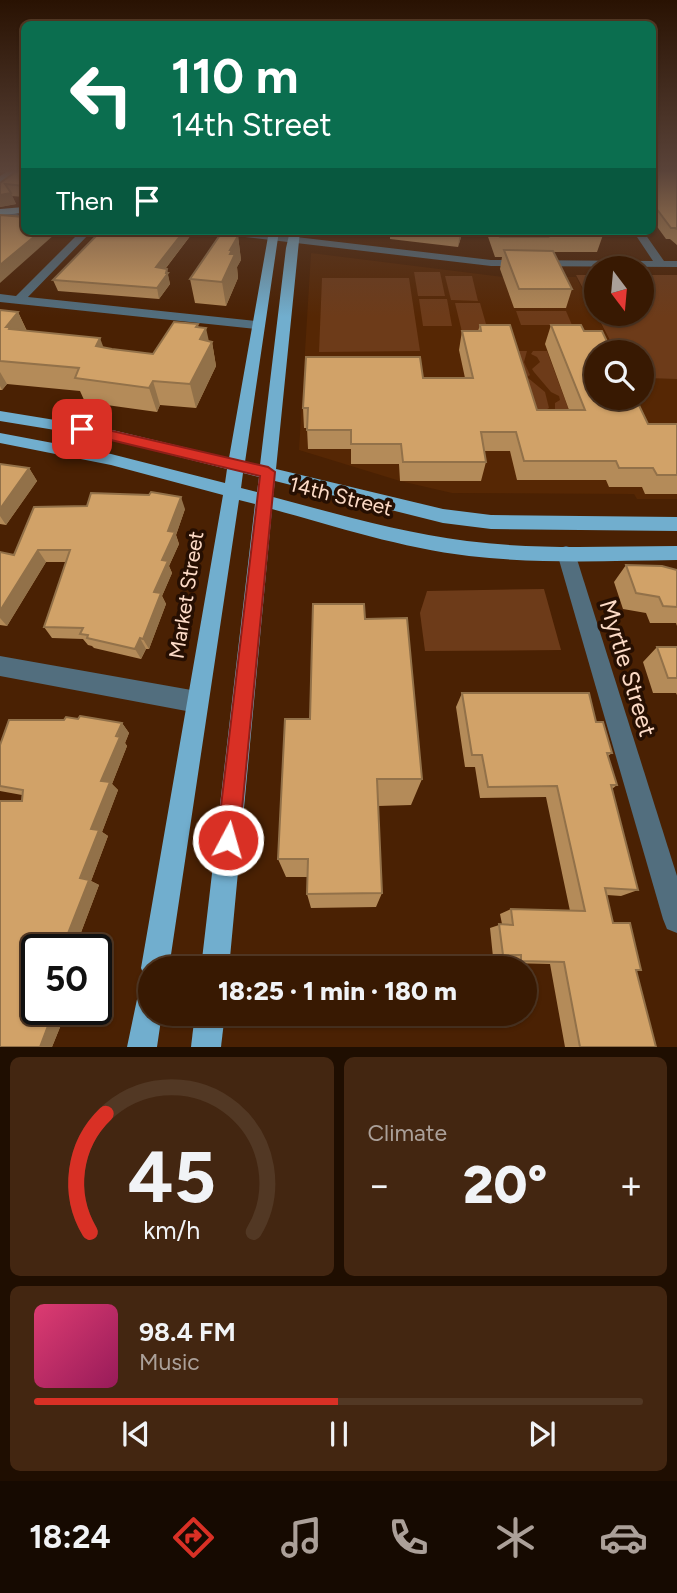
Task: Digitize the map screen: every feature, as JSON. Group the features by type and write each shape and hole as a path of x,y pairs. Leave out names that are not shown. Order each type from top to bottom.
{"main road":[{"name":"Market Street","path":"157,956 273,235"},
{"path":"216,956 294,235"},
{"name":"14th Street","path":"0,416 104,433 443,516 491,522 677,524"},
{"name":"14th Street","path":"0,438 88,454 440,544 566,553 677,552"},
{"path":"142,1047 145,1026"},
{"path":"206,1047 208,1026"}],"street":[{"path":"19,300 83,235"},
{"path":"294,235 491,263 677,264"},
{"path":"641,235 661,264"},
{"path":"0,298 257,324"},
{"name":"Myrtle Street","path":"566,553 677,919"},
{"path":"0,666 197,702"}],"shaded area":[{"path":"311,253 503,277 576,277 584,292 584,326 602,326 610,340 584,340 584,410 654,410 654,378 677,379 677,499 637,499 634,494 452,493 400,481 299,450"},
{"path":"414,272 440,272 445,296 418,296"},
{"path":"576,275 584,275 584,290"},
{"path":"654,275 677,275 677,379 654,378 654,340 610,340 602,326 654,326"},
{"path":"445,276 472,276 478,301 451,300"},
{"path":"322,278 409,278 420,351 319,352"},
{"path":"419,299 447,299 452,326 423,326"},
{"path":"455,303 480,303 488,331 462,332"},
{"path":"516,311 566,311 572,325 521,325"},
{"path":"507,351 527,351 524,362 530,375 527,377 545,392 549,408 538,414"},
{"path":"533,351 547,351 574,424 555,411 559,396 551,392 532,369 540,362 531,354"},
{"path":"544,589 561,650 425,651 420,613 427,591"}],"building":[{"path":"0,220 21,220 21,235 36,235 0,265"},
{"path":"665,220 677,220 677,229 671,228"},
{"path":"97,235 181,235 156,267 167,269 168,273 157,288 53,280"},
{"path":"220,235 238,236 230,250 230,254 235,254 222,282 190,279"},
{"path":"499,235 548,237 500,237"},
{"path":"504,250 553,251 572,289 519,289"},
{"path":"0,310 18,312 6,327 10,327 9,329 100,338 96,346 112,349 153,354 174,322 198,324 196,327 206,328 200,339 212,342 190,384 153,381 149,388 75,378 79,368 0,361"},
{"path":"480,325 510,325 537,410 641,410 648,424 677,424 677,475 657,475 653,468 619,468 616,461 524,461 516,432 481,432 486,462 403,462 401,444 351,444 351,430 307,430 308,408 303,408 306,357 420,357 423,378 473,378 462,331 481,331"},
{"path":"551,325 581,325 584,331 602,331 606,340 584,340 584,408"},
{"path":"0,464 29,468 0,509"},
{"path":"151,492 181,497 168,531 175,532 162,560 168,561 154,592 161,593 143,639 140,638 135,649 87,638 88,635 80,634 83,628 44,627 70,550 38,550 0,611 0,552 14,555 34,507 87,506 91,493 149,495"},
{"path":"626,565 662,566 677,570 677,607 663,606 659,597 636,593"},
{"path":"313,604 364,604 365,619 407,618 422,779 377,779 382,893 307,894 308,859 278,859 285,719 310,719"},
{"path":"657,647 677,647 677,678 668,678"},
{"path":"462,693 589,693 596,722 603,722 612,753 607,753 617,785 611,785 638,890 605,888 613,923 630,923 641,970 636,970 656,1047 580,1047 564,962 537,961 537,956 503,955 499,924 513,925 511,909 585,911 557,786 488,787 482,755 472,755"},
{"path":"80,716 122,723 116,736 120,737 101,781 110,782 91,829 99,830 80,878 89,880 68,934 21,934 21,1025 48,1025 40,1047 0,1047 0,801 22,801 23,790 0,786 0,745 9,720 64,720 66,717 78,719"}],"route":[{"path":"82,429 268,472 228,840"}]}
